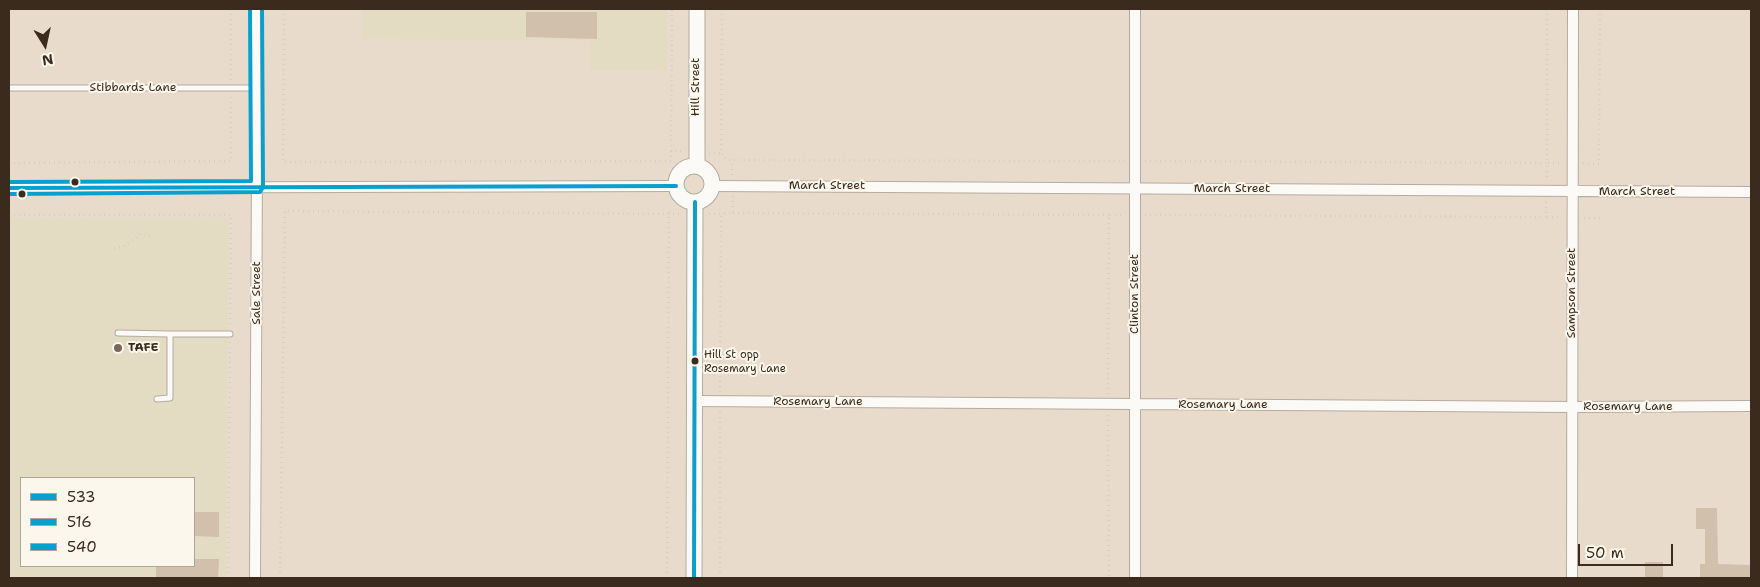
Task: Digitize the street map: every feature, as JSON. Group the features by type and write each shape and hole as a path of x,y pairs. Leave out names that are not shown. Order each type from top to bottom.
{"main road":[{"name":"Hill Street","path":"696,159 697,9"},
{"path":"694,208 707,197 711,192 712,186 712,179 696,159 680,174 676,186 682,198 688,201 694,208 694,578"}],"street":[{"name":"Sale Street","path":"255,578 256,9"},
{"name":"Clinton Street","path":"1135,9 1135,578"},
{"name":"Sampson Street","path":"1572,578 1573,9"},
{"path":"9,188 676,186"},
{"name":"March Street","path":"712,186 1751,192"},
{"name":"Rosemary Lane","path":"695,401 1572,407 1751,406"}],"lane":[{"name":"Stibbards Lane","path":"9,88 256,88"},
{"path":"118,333 230,334"},
{"path":"157,399 170,398 170,334"}],"path":[{"path":"284,9 283,162 671,160 672,9"},
{"path":"722,9 721,153 727,160 1161,162"},
{"path":"1547,164 1548,9"},
{"path":"1600,9 1600,164"},
{"path":"671,150 696,159 721,153"},
{"path":"732,160 733,213"},
{"path":"9,163 231,161"},
{"path":"280,578 285,211 669,212 694,208 733,213 1161,215"},
{"path":"667,578 669,212"},
{"path":"9,215 231,215 228,578"},
{"path":"1109,215 1109,578"},
{"path":"114,248 123,247 142,233 154,236"}],"shaded area":[{"path":"362,9 667,9 667,71 590,70 591,41 362,39"},
{"name":"TAFE","path":"229,217 226,578 9,578 9,218"}],"building":[{"path":"526,12 597,12 597,39 526,37"},
{"path":"1696,508 1717,508 1718,564 1751,565 1751,578 1700,578 1700,564 1705,564 1705,529 1696,529"},
{"path":"195,512 219,512 219,537 195,536"},
{"path":"195,559 219,559 218,578 156,578 156,567 195,567"},
{"path":"1645,562 1663,562 1663,578 1645,578"}],"transit line":[{"name":"540","path":"9,182 251,181 250,9"},
{"name":"516","path":"9,194 260,192 263,187 262,9"},
{"name":"533","path":"9,188 676,186"},
{"name":"533","path":"694,578 695,202"}],"place":[{"name":"TAFE","path":"118,348"},
{"name":"Hill St opp Rosemary Lane","path":"695,361"}]}
